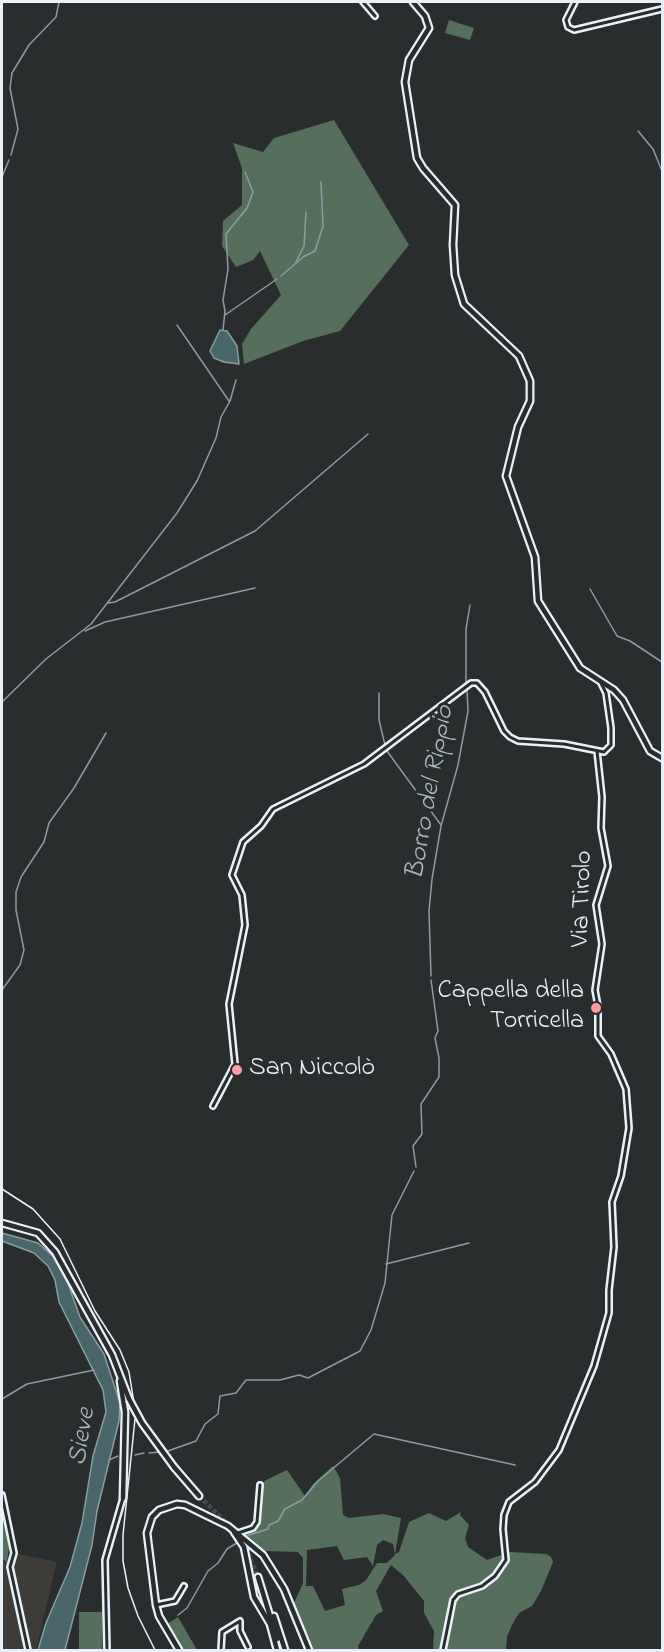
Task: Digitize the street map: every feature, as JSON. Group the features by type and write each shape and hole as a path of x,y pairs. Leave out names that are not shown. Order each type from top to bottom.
{"main road":[{"path":"413,2 425,16 429,28 409,60 405,82 417,158 455,205 453,244 455,275 464,304 473,316 519,356 530,381 530,401 518,427 506,471 535,557 536,593 544,611 576,663 623,700 650,751 663,758"},
{"path":"2,1223 30,1229 47,1242 66,1268 112,1355 129,1399 142,1423 174,1467 199,1496"},
{"path":"112,1355 125,1412 123,1498"},
{"path":"179,1650 163,1623 156,1605 147,1533 152,1517 167,1506 185,1505 228,1526 263,1555 284,1588 309,1650"},
{"path":"228,1526 244,1547 252,1590 270,1624 278,1650"},
{"path":"258,1577 285,1650"},
{"path":"264,1592 278,1650"}],"street":[{"path":"363,2 375,16"},
{"path":"575,2 566,20 568,27 574,30 663,9"},
{"path":"213,1106 235,1064 230,1004 245,925 242,895 232,875 243,842 261,826 273,809 364,764 471,683 477,683 485,692 504,731 518,741 564,744 597,751 608,749 611,739 608,704 600,681"},
{"name":"Via Tirolo","path":"443,1650 453,1600 458,1594 482,1586 495,1576 506,1560 503,1529 504,1515 509,1502 535,1482 559,1450 594,1366 609,1313 614,1247 612,1202 621,1176 629,1128 626,1089 612,1054 598,1036 595,990 602,944 597,906 607,876 608,864 601,828 602,797 597,751"},
{"path":"242,1536 257,1522 260,1485"},
{"path":"2,1496 14,1553 10,1567 28,1650"},
{"path":"107,1650 105,1560 123,1498"},
{"path":"156,1605 175,1601 184,1586"},
{"path":"221,1650 222,1632 240,1621 240,1631 248,1647"}],"shaded area":[{"path":"9,1552 57,1562 36,1650 2,1650 2,1561 7,1563"}],"green space":[{"path":"449,20 474,28 470,40 445,33"},
{"path":"334,120 409,245 340,331 303,341 244,364 242,344 251,329 281,295 260,251 253,260 236,267 222,246 223,221 242,205 242,168 233,143 263,152 274,138"},
{"path":"333,1466 340,1478 343,1515 349,1518 383,1514 401,1518 395,1554 399,1552 409,1522 429,1513 446,1521 461,1512 460,1515 469,1525 465,1538 468,1547 487,1560 510,1552 546,1554 551,1557 553,1562 541,1591 532,1606 519,1613 507,1637 506,1650 433,1650 434,1631 424,1613 424,1601 403,1575 391,1565 376,1591 383,1611 376,1615 358,1646 359,1650 314,1650 294,1603 303,1583 303,1558 298,1552 266,1551 263,1555 246,1535 259,1526 260,1485 266,1480 287,1470 305,1496 313,1484","holes":["383,1540 393,1544 395,1555 387,1563 377,1563 366,1580 359,1585 342,1589 345,1605 325,1611 313,1586 306,1586 307,1550 337,1546 344,1560 367,1557 373,1566 377,1545"]},
{"path":"2,1495 11,1531 7,1563 2,1558"},
{"path":"79,1612 102,1612 102,1650 79,1650"},
{"path":"178,1617 197,1650 182,1650 167,1624"}],"water":[{"path":"220,330 227,331 237,346 239,364 214,358 210,351"},
{"name":"Sieve","path":"2,1233 38,1243 54,1257 65,1275 80,1317 104,1354 120,1403 119,1421 97,1511 92,1545 65,1650 38,1650 46,1623 70,1567 82,1523 93,1456 106,1412 103,1390 59,1302 55,1280 48,1266 34,1253 2,1241"}],"waterway":[{"path":"11,155 18,129 10,88 12,73 29,45 56,17 59,2"},
{"path":"638,131 653,149 662,171"},
{"path":"2,177 9,160"},
{"path":"223,330 225,311 223,300 228,269 226,234 247,208 253,192 245,172"},
{"path":"281,276 303,257 315,251 323,226 321,182"},
{"path":"296,262 304,246 306,212"},
{"path":"225,315 277,279"},
{"path":"177,325 229,401"},
{"path":"2,702 46,659 91,624 177,513 197,481 216,438 221,417 230,401 236,380"},
{"path":"108,603 115,602 255,531 368,434"},
{"path":"85,631 105,622 255,588"},
{"path":"590,589 617,636 630,641 662,662"},
{"name":"Borro del Rippio","path":"466,684 466,629 470,605"},
{"name":"Borro del Rippio","path":"431,976 429,911 432,879 441,826 458,765 468,711 467,689"},
{"path":"379,693 379,720 385,745"},
{"path":"2,990 20,965 24,950 16,910 16,892 21,877 44,842 49,823 74,788 106,733"},
{"path":"387,751 441,825"},
{"name":"Borro del Rippio","path":"416,1167 413,1146 422,1134 421,1104 439,1077 439,1058 435,1038 438,1031 431,980"},
{"name":"Borro del Rippio","path":"165,1452 196,1441 205,1424 218,1414 220,1396 236,1393 246,1380 280,1380 299,1375 308,1378 360,1351 371,1330 385,1283 392,1215 414,1171"},
{"path":"386,1264 469,1243"},
{"path":"2,1399 27,1384 94,1370"},
{"path":"243,1537 268,1529 269,1525 278,1521 285,1509 302,1500 318,1481 374,1434 515,1465"},
{"name":"Borro del Rippio","path":"149,1453 160,1452"},
{"name":"Borro del Rippio","path":"135,1455 144,1453"},
{"name":"Borro del Rippio","path":"109,1460 118,1456"},
{"path":"178,1615 187,1608 208,1571 218,1563 227,1549 240,1541"}],"tunnel":[{"path":"199,1496 232,1528"},
{"path":"245,1547 258,1577"}],"railway":[{"path":"2,1189 33,1209 60,1239 95,1311 120,1350 129,1372 134,1403"},
{"path":"135,1419 123,1535 123,1561 128,1588 138,1616 155,1650"}],"place":[{"name":"Cappella della Torricella","path":"596,1008"},
{"name":"San Niccolò","path":"237,1070"}]}
